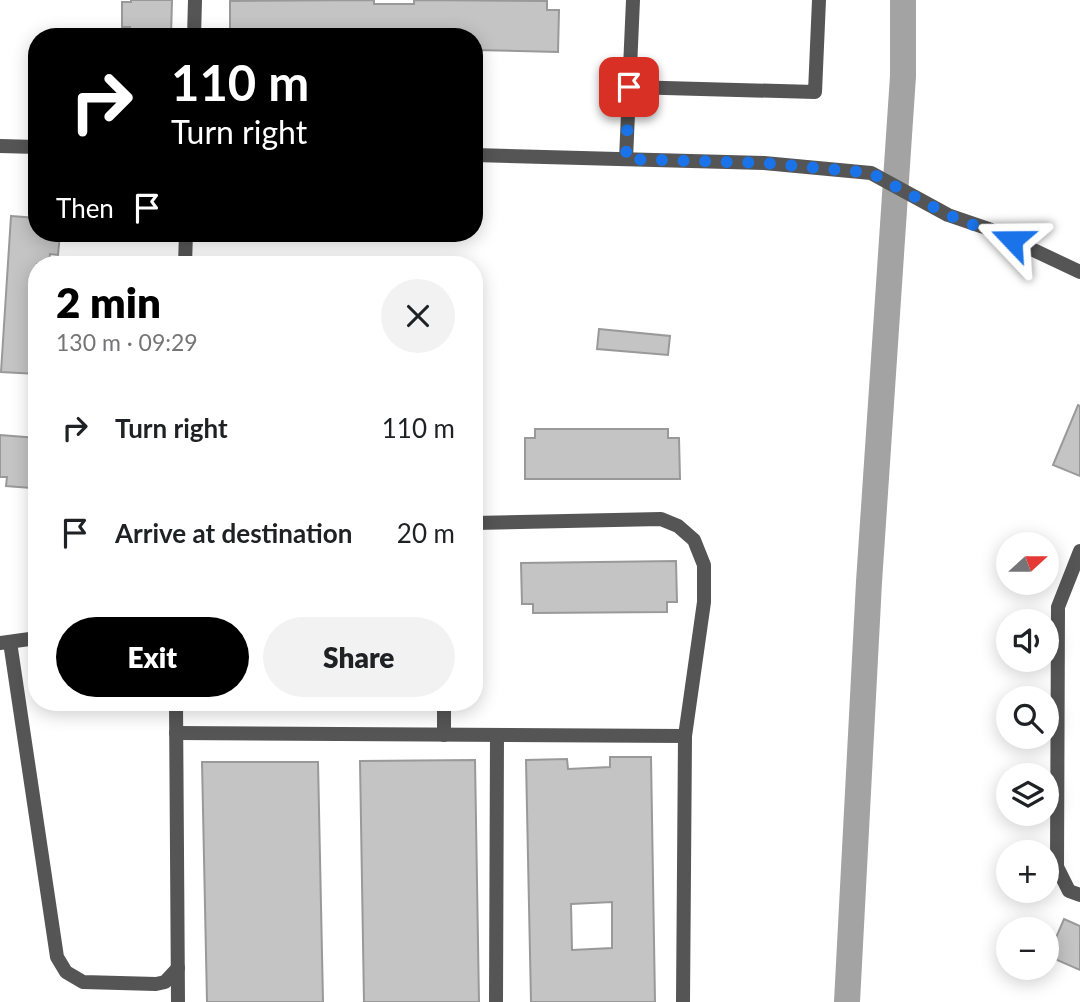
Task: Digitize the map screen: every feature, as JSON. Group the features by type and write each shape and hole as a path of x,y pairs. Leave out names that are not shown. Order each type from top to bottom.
{"street":[{"path":"194,28 195,0"},
{"path":"626,159 633,0"},
{"path":"629,87 815,92 819,0"},
{"path":"0,146 28,147"},
{"path":"483,155 764,163 871,173 948,215 989,229 1080,272"},
{"path":"483,523 661,519 678,526 694,540 704,565 704,602 685,736 683,1002"},
{"path":"1080,551 1058,607 1057,867 1069,891 1080,895"},
{"path":"28,639 5,642 57,957 66,972 83,982 156,984 165,982 178,968"},
{"path":"176,711 178,1002"},
{"path":"444,711 444,735"},
{"path":"176,733 685,736"},
{"path":"496,1002 497,736"}],"building":[{"path":"172,0 171,28 122,27 122,2"},
{"path":"374,0 374,4 414,4 414,0 547,1 547,10 559,10 558,52 483,50 483,28 230,28 230,1"},
{"path":"11,216 28,217 28,242 59,242 58,255 28,256 28,374 1,372"},
{"path":"599,329 670,336 668,355 597,349"},
{"path":"1078,405 1080,406 1080,476 1053,465"},
{"path":"535,429 668,429 668,438 679,438 680,479 525,479 525,438 535,438"},
{"path":"0,435 28,437 28,488 6,486 7,477 0,477"},
{"path":"676,561 677,602 667,602 667,612 533,613 533,604 522,604 521,563"},
{"path":"610,757 651,757 655,1002 531,1002 526,760 567,759 568,769 610,767","holes":["612,902 612,948 572,950 571,904"]},
{"path":"475,760 479,1002 364,1002 360,761"},
{"path":"202,762 318,762 323,1002 207,1002"},
{"path":"1064,919 1080,926 1080,970 1059,961 1059,931"}],"waterway":[{"path":"847,1002 869,582 903,76 903,0"}],"route":[{"path":"629,87 626,159 764,163 871,173 948,215 1012,240"}]}
